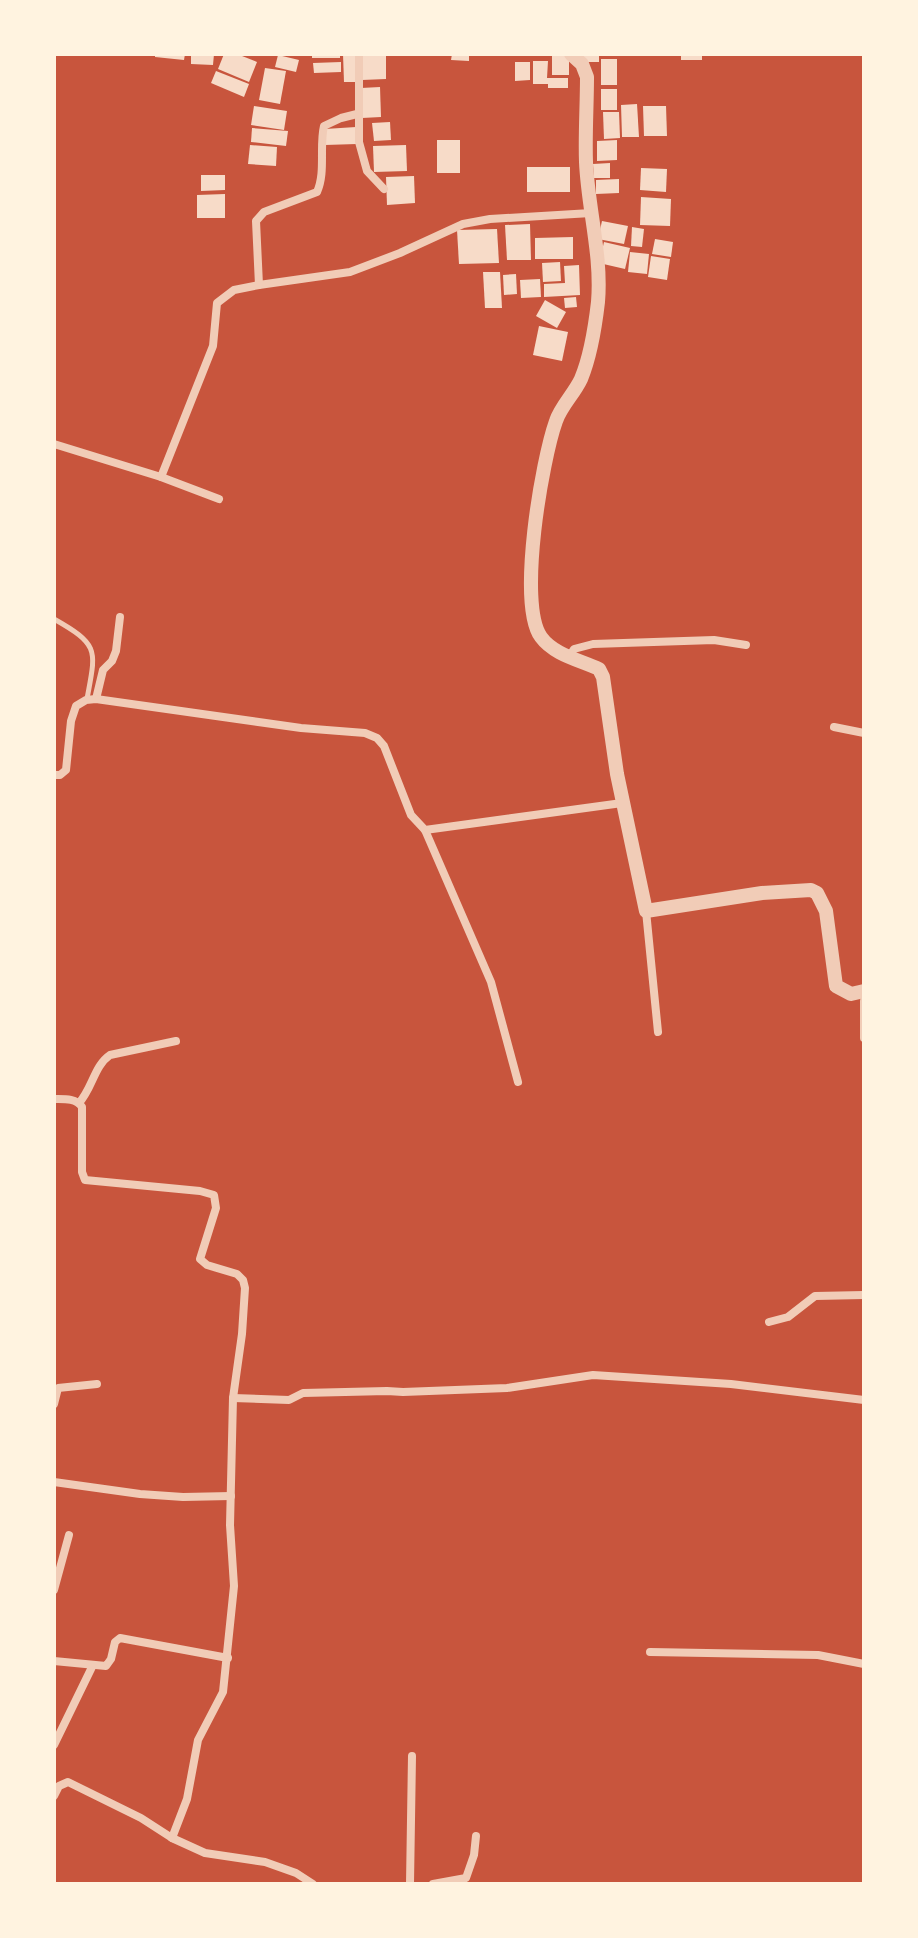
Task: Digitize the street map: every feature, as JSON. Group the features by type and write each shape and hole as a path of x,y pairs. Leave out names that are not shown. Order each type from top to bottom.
{"street":[{"path":"359,54 359,142 367,171 384,189"},
{"path":"571,54 582,64 587,77 586,163 600,268 594,332 580,381 557,418 541,490 531,559 532,590 539,634 546,643 569,657 599,669 603,677 622,803 646,911 658,1032"},
{"path":"259,285 256,221 264,212 317,192 321,183 324,126 357,114"},
{"path":"161,477 213,346 217,303 234,290 350,272 463,224 490,219 591,213"},
{"path":"54,444 161,477 219,499"},
{"path":"91,700 103,670 116,651 120,617"},
{"path":"569,657 574,649 593,644 714,640 746,645"},
{"path":"54,775 66,770 73,712 76,706 91,700 301,728 351,731 377,738 384,746 411,815 425,830 491,982 518,1082"},
{"path":"834,727 864,733"},
{"path":"425,830 622,803"},
{"path":"646,911 762,893 811,890 817,893 826,911 836,986 851,994 864,991"},
{"path":"864,1001 864,1038"},
{"path":"79,1103 93,1084 102,1060 110,1055 176,1041"},
{"path":"54,1099 79,1103"},
{"path":"79,1103 84,1123 82,1172 85,1180 214,1195 216,1208 200,1259 207,1265 237,1274 245,1288 233,1398 231,1550 234,1586 228,1658 223,1692 198,1740 187,1799 172,1838"},
{"path":"769,1322 788,1317 815,1296 864,1295"},
{"path":"233,1398 289,1400 303,1393 507,1388 593,1375 731,1384 864,1400"},
{"path":"54,1404 58,1388 97,1384"},
{"path":"54,1482 140,1494 231,1496"},
{"path":"54,1590 69,1535"},
{"path":"54,1661 101,1668 110,1663 115,1642 120,1638 228,1658"},
{"path":"650,1652 818,1655 864,1664"},
{"path":"54,1745 92,1667"},
{"path":"410,1884 412,1756"},
{"path":"54,1796 59,1786 68,1782 205,1853 265,1862 296,1873 313,1884"},
{"path":"433,1884 466,1878 474,1855 476,1836"}],"lane":[{"path":"54,619 90,644 93,666 91,700"}],"building":[{"path":"155,54 185,54 184,60 155,57"},
{"path":"191,54 214,54 213,65 191,64"},
{"path":"224,54 237,54 257,62 249,82 218,69"},
{"path":"312,54 340,54 340,58 312,58"},
{"path":"343,54 356,54 357,82 344,82"},
{"path":"361,54 386,54 386,79 362,80"},
{"path":"452,54 469,54 469,61 451,60"},
{"path":"552,54 569,54 569,75 552,75"},
{"path":"581,54 599,54 599,62 581,62"},
{"path":"681,54 702,54 702,60 681,60"},
{"path":"278,55 299,60 296,72 275,67"},
{"path":"601,59 617,59 617,85 601,85"},
{"path":"533,61 548,61 547,78 568,78 568,88 533,84"},
{"path":"341,62 341,72 314,73 313,63"},
{"path":"515,62 530,62 530,80 515,81"},
{"path":"265,68 286,71 280,104 259,100"},
{"path":"216,71 249,84 244,97 211,83"},
{"path":"380,87 381,117 362,118 361,88"},
{"path":"601,89 617,89 617,110 601,110"},
{"path":"637,104 639,137 622,137 621,105"},
{"path":"254,106 287,111 284,130 251,125"},
{"path":"643,106 666,106 667,136 644,136"},
{"path":"603,112 619,112 620,138 604,139"},
{"path":"390,122 391,140 374,141 372,123"},
{"path":"356,127 357,144 325,145 325,129"},
{"path":"252,128 288,131 286,146 251,142"},
{"path":"437,140 460,140 460,173 437,173"},
{"path":"617,140 617,160 597,161 597,141"},
{"path":"250,145 277,147 276,166 248,164"},
{"path":"406,145 407,171 374,172 373,146"},
{"path":"610,163 610,178 594,178 593,164"},
{"path":"527,167 570,167 570,192 527,192"},
{"path":"641,168 667,169 666,192 640,190"},
{"path":"201,175 225,175 225,190 201,191"},
{"path":"414,176 415,203 387,205 386,177"},
{"path":"619,179 619,193 596,194 596,180"},
{"path":"225,194 225,218 197,218 197,195"},
{"path":"641,197 671,199 670,226 640,225"},
{"path":"602,221 628,226 624,244 598,239"},
{"path":"530,224 531,260 507,260 505,225"},
{"path":"632,227 644,229 642,247 631,246"},
{"path":"497,229 499,263 459,264 457,230"},
{"path":"573,237 573,259 535,259 535,238"},
{"path":"655,239 673,242 671,257 652,254"},
{"path":"604,242 630,248 625,269 599,263"},
{"path":"630,252 649,254 647,274 628,272"},
{"path":"651,256 670,259 667,280 648,277"},
{"path":"560,262 561,281 543,282 542,263"},
{"path":"579,265 580,295 544,297 544,284 565,283 564,266"},
{"path":"483,272 500,272 502,308 485,308"},
{"path":"516,274 517,294 504,295 503,275"},
{"path":"540,279 541,297 521,298 520,280"},
{"path":"576,297 577,307 565,308 564,298"},
{"path":"545,300 566,312 557,328 536,316"},
{"path":"539,326 568,332 562,361 533,355"}]}
